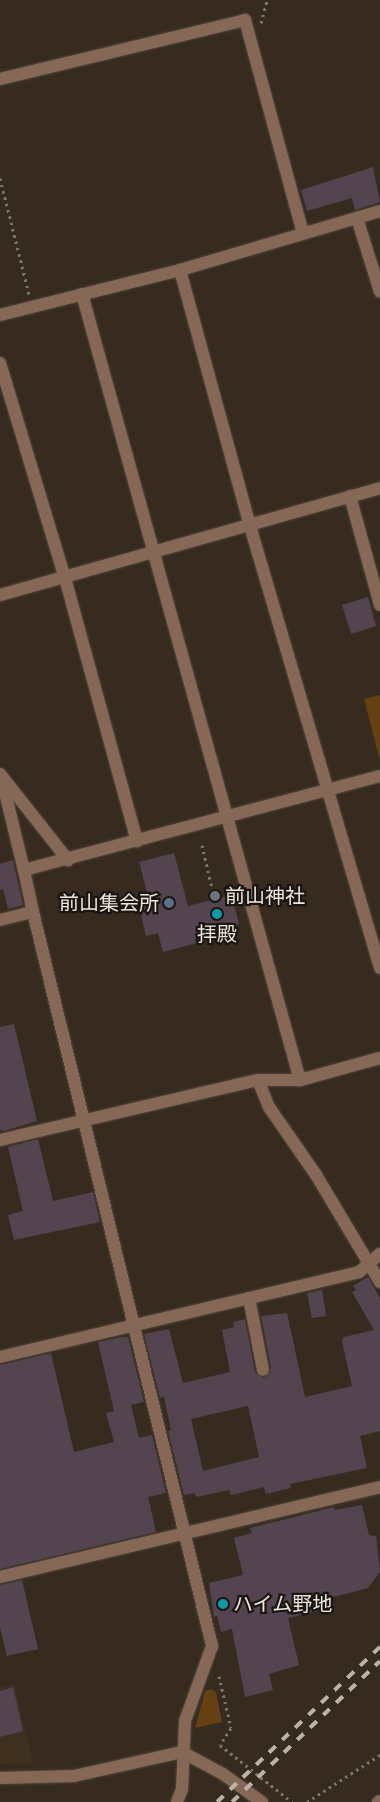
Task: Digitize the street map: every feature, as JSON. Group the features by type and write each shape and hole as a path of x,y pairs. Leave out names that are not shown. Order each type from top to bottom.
{"street":[{"path":"0,79 245,20 303,233"},
{"path":"0,315 180,270 380,211"},
{"path":"357,218 380,292"},
{"path":"180,270 250,526 380,968"},
{"path":"82,294 300,1080"},
{"path":"0,363 65,578 137,841"},
{"path":"0,594 65,578 380,488"},
{"path":"350,496 380,605"},
{"path":"0,775 68,860"},
{"path":"0,775 132,1326 212,1646 185,1721 182,1752 182,1789 176,1802"},
{"path":"24,870 68,860 380,776"},
{"path":"0,920 33,912"},
{"path":"0,1140 258,1080 300,1080 380,1058"},
{"path":"258,1080 269,1107 316,1175 380,1282"},
{"path":"0,1357 359,1272 380,1254"},
{"path":"249,1298 263,1370"},
{"path":"0,1577 380,1487"},
{"path":"0,1778 74,1776 182,1752 223,1774 262,1802"}],"path":[{"path":"0,178 32,307"},
{"path":"202,845 214,896"},
{"path":"218,1673 231,1728 220,1745 292,1802"},
{"path":"307,1802 380,1754"}],"shaded area":[{"path":"380,695 380,761 364,699"},
{"path":"14,1684 33,1763 0,1764 0,1688"},
{"path":"211,1689 216,1692 222,1722 195,1728 205,1691"}],"building":[{"path":"373,167 380,202 355,210 352,198 307,211 301,190"},
{"path":"368,597 376,626 351,634 342,605"},
{"path":"174,853 188,906 231,895 239,924 229,926 231,934 163,952 158,933 146,936 139,907 150,904 139,862"},
{"path":"13,860 23,905 8,909 3,889 0,890 0,864"},
{"path":"14,1024 37,1121 4,1131 0,1130 0,1027"},
{"path":"38,1139 53,1201 93,1192 100,1222 14,1240 8,1215 23,1211 8,1147"},
{"path":"368,1277 380,1298 380,1431 360,1436 367,1468 290,1484 291,1488 266,1494 264,1487 231,1495 229,1490 196,1497 195,1493 184,1495 168,1431 171,1430 164,1397 160,1398 144,1334 169,1329 183,1383 230,1372 222,1330 234,1327 233,1322 245,1319 255,1372 264,1378 271,1368 261,1316 287,1313 305,1397 352,1386 342,1341 344,1337 374,1330 352,1292 356,1290 353,1286","holes":["248,1406 259,1457 203,1471 191,1419"]},
{"path":"322,1290 326,1316 312,1318 307,1293"},
{"path":"128,1337 144,1402 131,1405 139,1438 152,1435 166,1493 148,1497 156,1532 0,1569 0,1365 51,1353 74,1452 114,1442 106,1413 114,1411 98,1342"},
{"path":"362,1505 369,1535 376,1536 380,1572 368,1588 315,1602 317,1611 288,1618 299,1665 269,1674 273,1690 245,1697 232,1629 221,1632 217,1616 214,1617 209,1583 243,1575 234,1538 252,1533 250,1528 334,1507 335,1510"},
{"path":"22,1580 38,1649 7,1656 0,1628 0,1585"},
{"path":"13,1687 23,1731 0,1737 0,1691"}],"railway":[{"path":"217,1802 380,1647"},
{"path":"232,1802 380,1661"}],"place":[{"name":"前山神社","path":"215,896"},
{"name":"前山集会所","path":"169,903"},
{"name":"拝殿","path":"217,914"},
{"name":"ハイム野地","path":"223,1604"}]}
